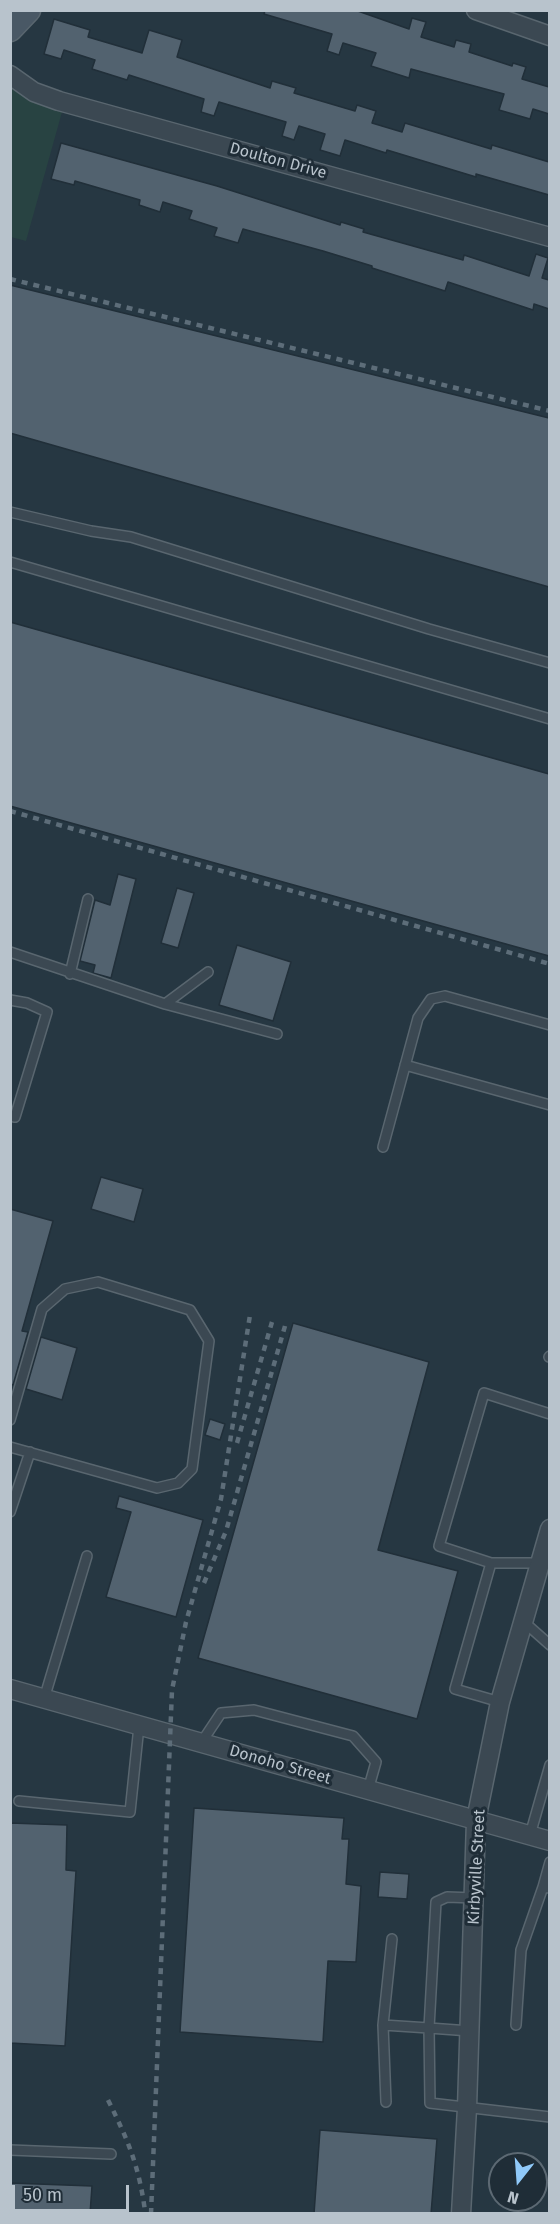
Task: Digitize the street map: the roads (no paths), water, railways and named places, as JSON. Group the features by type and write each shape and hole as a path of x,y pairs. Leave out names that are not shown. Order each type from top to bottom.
{"street":[{"path":"10,29 28,10"},
{"path":"476,10 549,36"},
{"name":"Doulton Drive","path":"10,75 34,92 59,101 549,237"},
{"name":"Kirbyville Street","path":"461,2214 470,2031 476,1820 500,1702 549,1529"},
{"name":"Donoho Street","path":"10,1689 549,1841"}],"lane":[{"path":"10,512 91,531 131,537 417,626 549,663"},
{"path":"10,562 549,719"},
{"path":"70,974 88,898"},
{"path":"10,952 165,1004 277,1034"},
{"path":"165,1004 208,972"},
{"path":"383,1147 418,1018 431,999 445,996 549,1026"},
{"path":"10,1000 27,1003 47,1012 15,1117 10,1116"},
{"path":"405,1065 549,1105"},
{"path":"10,1420 42,1309 65,1289 98,1282 190,1310 210,1341 192,1469 178,1483 158,1488 10,1447"},
{"path":"540,1563 491,1563 439,1546 484,1393 549,1414"},
{"path":"10,1512 30,1452"},
{"path":"44,1699 87,1556"},
{"path":"491,1563 455,1689 500,1702"},
{"path":"524,1622 549,1645"},
{"path":"201,1743 221,1713 254,1710 353,1736 376,1762 368,1790"},
{"path":"20,1801 130,1812 139,1726"},
{"path":"530,1835 549,1765"},
{"path":"516,2025 521,1950 546,1888 549,1862"},
{"path":"475,1898 447,1897 436,1902 429,2028 430,2103 549,2117"},
{"path":"386,2102 383,2025 392,1939"},
{"path":"383,2025 470,2031"},
{"path":"10,2150 111,2154"}],"railway":[{"path":"10,279 550,411"},
{"path":"10,811 550,964"},
{"path":"151,2214 172,1690 186,1622 221,1499 250,1315"},
{"path":"237,1443 272,1322"},
{"path":"204,1583 226,1531 285,1326"},
{"path":"108,2100 132,2154 140,2180 145,2211"}]}
